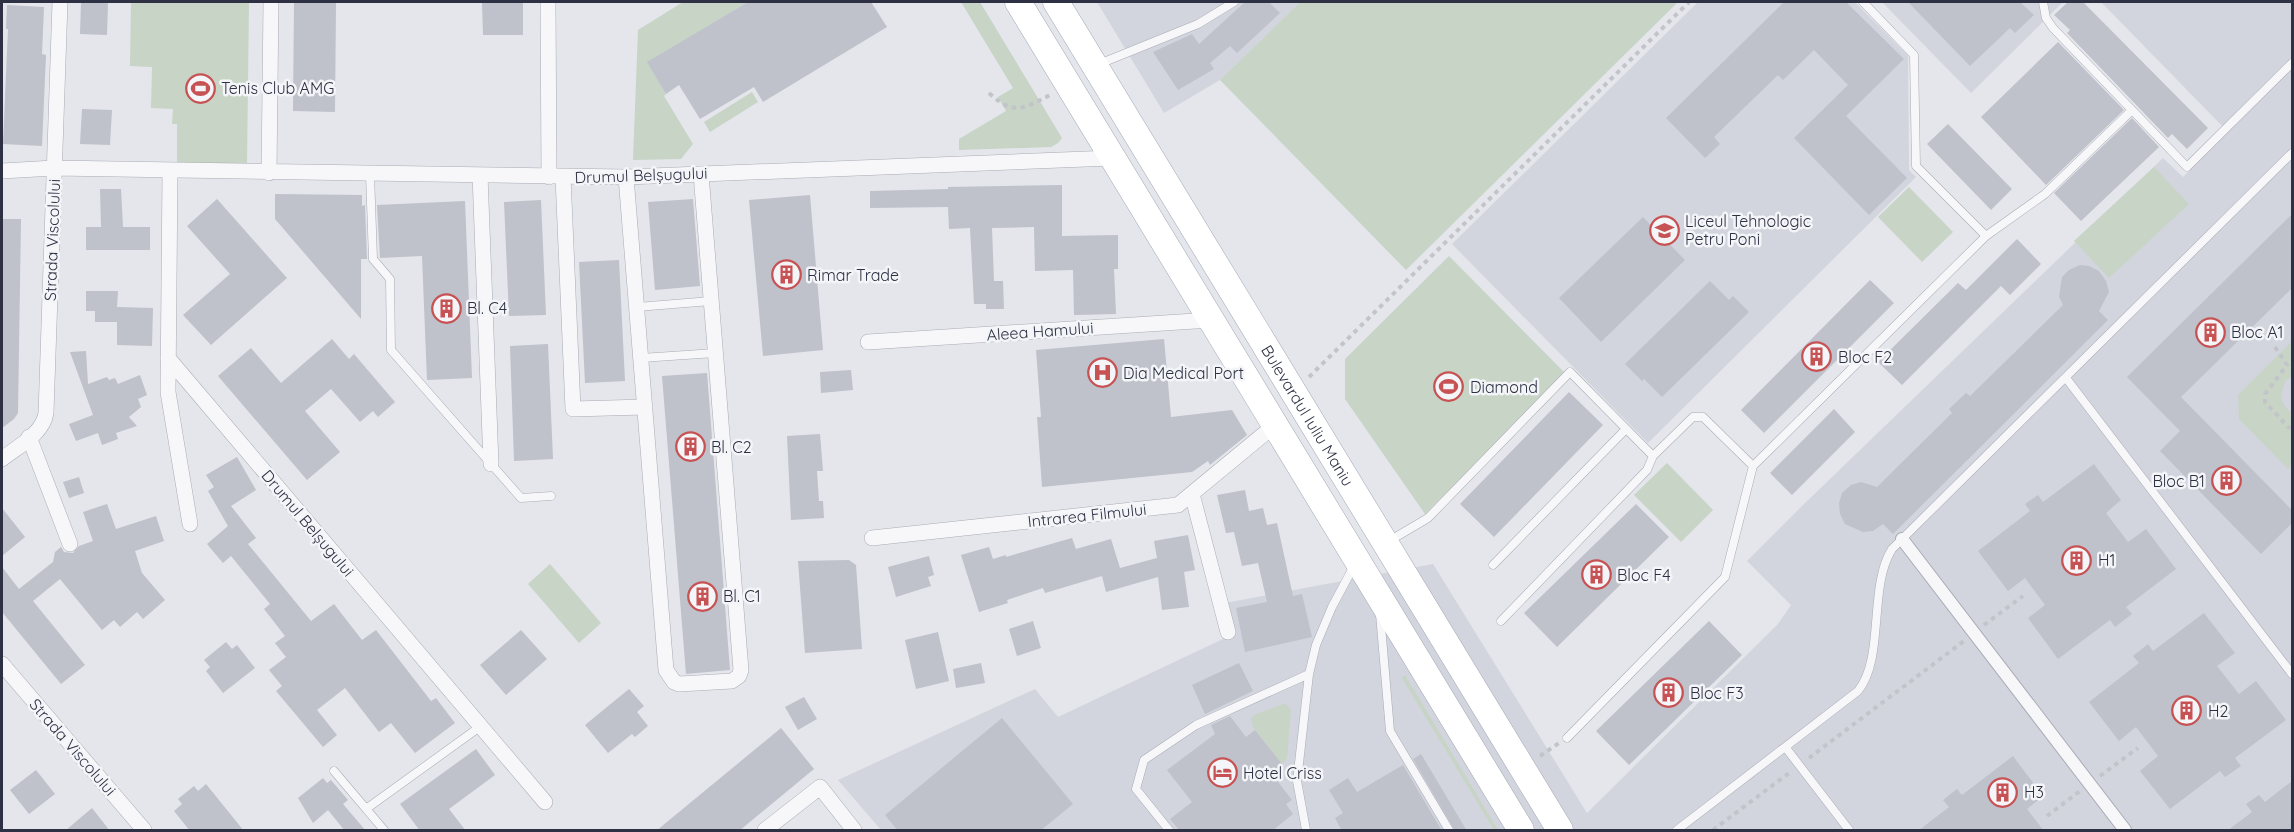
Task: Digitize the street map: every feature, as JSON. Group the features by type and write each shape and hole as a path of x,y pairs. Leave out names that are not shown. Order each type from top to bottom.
{"main road":[{"name":"Bulevardul Iuliu Maniu","path":"1018,2 1521,831"},
{"name":"Bulevardul Iuliu Maniu","path":"1056,2 1560,831"},
{"path":"1068,84 1095,66"},
{"path":"1357,561 1385,543"}],"street":[{"name":"Strada Viscolului","path":"2,459 43,424 46,413 60,2"},
{"path":"269,173 271,2"},
{"path":"548,2 550,5 556,177 573,409 645,407"},
{"name":"Drumul Belșugului","path":"2,171 54,168 170,172 626,177 1112,158"},
{"path":"170,172 168,392 190,524"},
{"path":"626,177 666,670 669,676 679,684 732,681 739,676 741,670 701,174"},
{"path":"480,175 491,464"},
{"name":"Aleea Hamului","path":"868,342 1211,320"},
{"name":"Drumul Belșugului","path":"168,358 545,802"},
{"name":"Intrarea Filmului","path":"872,538 1178,506 1275,426"},
{"path":"29,437 70,544"},
{"path":"1192,494 1228,632"},
{"path":"1902,539 2124,831"},
{"name":"Strada Viscolului","path":"2,664 144,831"},
{"path":"765,831 819,788 854,831"}],"lane":[{"path":"1095,66 1198,24 1234,2"},
{"path":"1863,2 1914,55 1916,165 1986,236"},
{"path":"2043,2 2046,18 2053,28 2187,167 2292,63"},
{"path":"1567,738 1725,577 1753,466 1986,236 2045,194 2132,110"},
{"path":"1677,831 1851,699 1865,683 1868,675 1885,564 1892,549 2292,153"},
{"path":"370,174 373,259 390,279 391,350 521,498 551,496"},
{"path":"637,307 711,301"},
{"path":"641,358 715,353"},
{"path":"1385,543 1428,518 1570,372 1653,456"},
{"path":"2066,378 2292,674"},
{"path":"1501,621 1647,470 1653,456 1693,417 1699,416 1709,423 1753,466"},
{"path":"1493,565 1626,429"},
{"path":"1305,831 1297,781 1309,674 1316,645 1332,607 1357,561"},
{"path":"1378,597 1390,731 1449,831"},
{"path":"1169,831 1136,789 1144,760 1196,725 1309,674"},
{"path":"366,809 481,726"},
{"path":"1786,748 1849,831"},
{"path":"334,771 384,831"}],"path":[{"path":"1294,393 1689,2"},
{"path":"989,93 1005,106 1028,108 1068,84"},
{"path":"2275,347 2287,365 2265,394 2265,402 2288,427 2292,428"},
{"path":"1713,831 2024,596"},
{"path":"1522,768 1567,738"}],"shaded area":[{"path":"1097,2 1300,2 1220,80 1164,113"},
{"name":"Liceul Tehnologic Petru Poni","path":"1698,2 1855,2 1908,56 1909,170 1916,177 1648,443 1452,244"},
{"path":"1882,2 2063,2 1971,93"},
{"path":"2101,2 2292,2 2292,830 881,830 838,780 1035,689 1058,717 1223,639 1214,605 1433,564 1587,813 1778,624 1791,605 1747,561 2163,158 2183,177 2228,132"}],"green space":[{"name":"Tenis Club AMG","path":"131,2 249,2 247,166 177,165 177,124 172,124 173,109 151,108 152,67 130,66"},
{"path":"683,2 748,2 648,62 666,94 664,96 693,144 681,159 633,160 638,30"},
{"path":"961,2 980,2 1062,138 1058,143 1051,147 959,150 959,139 1006,111 998,97 1013,88"},
{"path":"1300,2 1678,2 1406,270 1220,80"},
{"path":"752,92 758,102 710,132 704,122"},
{"path":"2154,167 2189,204 2109,278 2074,241"},
{"path":"1909,187 1953,232 1922,262 1878,217"},
{"name":"Diamond","path":"1449,256 1566,374 1425,514 1345,399 1345,359"},
{"path":"2292,341 2292,377 2285,381 2282,396 2285,406 2292,414 2292,464 2288,469 2239,419 2238,395"},
{"path":"1667,463 1713,510 1681,542 1634,495"},
{"path":"550,564 601,623 579,643 528,584"},
{"path":"1405,675 1498,830 1494,830 1402,678"},
{"path":"1283,704 1291,710 1287,758 1282,764 1253,727 1251,719 1254,715"}],"building":[{"path":"81,2 108,2 107,35 80,34"},
{"path":"294,2 336,2 335,112 293,111"},
{"path":"482,2 523,2 523,35 483,35"},
{"path":"748,2 871,2 887,27 763,102 754,87 700,119 679,85 666,94 647,62"},
{"path":"1245,2 1269,2 1280,13 1237,53 1230,46 1210,63 1214,69 1178,90 1153,52 1192,34 1199,44"},
{"path":"1784,2 1846,2 1904,59 1846,116 1907,178 1869,215 1794,138 1848,85 1814,50 1783,80 1778,75 1714,137 1720,144 1705,158 1666,118"},
{"path":"1908,2 2020,2 2034,15 2015,33 2010,28 1970,66"},
{"path":"2068,2 2083,2 2208,128 2187,149 2172,134 2168,138 2067,33 2070,30 2054,15"},
{"path":"7,5 44,7 42,54 46,55 42,146 3,144"},
{"path":"2058,42 2124,110 2046,185 1981,117"},
{"path":"82,109 112,110 110,145 80,144"},
{"path":"2132,118 2159,147 2081,221 2054,193"},
{"path":"1948,124 2012,189 1991,210 1927,144"},
{"path":"1062,185 1062,236 1118,235 1118,269 1114,269 1116,314 1074,315 1073,270 1035,271 1034,227 992,228 994,281 1003,281 1004,309 986,309 986,304 974,304 970,228 949,229 948,207 870,208 870,191"},
{"path":"100,189 121,189 123,227 150,227 150,250 86,250 86,227 101,227"},
{"path":"275,194 362,195 362,206 365,205 367,259 361,259 361,319 275,219"},
{"name":"Rimar Trade","path":"810,195 823,350 763,356 749,200"},
{"path":"217,199 287,278 211,345 183,315 230,274 187,226"},
{"path":"693,199 700,286 655,290 648,202"},
{"path":"541,200 546,315 509,316 504,202"},
{"path":"465,201 472,378 427,380 422,256 380,258 377,205"},
{"path":"2292,214 2292,288 2181,397 2292,510 2292,523 2261,554 2160,451 2180,431 2127,377"},
{"path":"1643,217 1685,260 1601,342 1559,298"},
{"path":"2,219 21,219 18,413 2,428"},
{"path":"2017,239 2041,264 2010,295 2001,286 1902,385 1878,362 1958,283 1966,290"},
{"path":"619,260 625,381 585,383 579,262"},
{"path":"2080,265 2099,271 2106,281 2109,292 2099,311 2108,320 1893,534 1883,524 1873,531 1863,532 1845,524 1840,514 1839,503 1842,493 1851,485 1861,482 1877,487 1952,413 1949,409 1966,393 1970,396 2063,305 2059,297 2062,277 2069,270"},
{"name":"Bloc F2","path":"1870,280 1894,303 1764,433 1741,410"},
{"path":"1710,281 1729,300 1733,296 1749,312 1662,397 1625,364"},
{"path":"86,291 118,291 117,307 153,308 152,346 117,345 117,322 95,322 95,311 86,311"},
{"path":"332,339 349,359 354,354 395,402 378,417 373,411 360,422 331,389 305,411 340,452 307,480 218,376 251,348 281,383"},
{"path":"1164,339 1171,417 1232,410 1247,435 1210,465 1208,461 1192,472 1042,487 1037,417 1041,417 1036,350"},
{"path":"548,344 553,459 514,461 510,346"},
{"path":"86,351 88,384 107,377 109,380 115,378 118,384 140,375 147,395 138,399 141,407 129,417 137,426 116,433 118,439 102,445 98,433 76,441 69,424 93,415 70,352"},
{"path":"851,370 853,390 821,393 820,372"},
{"path":"707,373 730,670 686,674 662,376"},
{"path":"1569,392 1603,425 1494,537 1460,504"},
{"path":"1834,409 1855,432 1792,495 1770,473"},
{"path":"820,434 823,471 817,471 819,501 823,501 824,518 791,520 787,436"},
{"path":"237,457 256,490 231,506 256,538 248,544 311,621 334,604 362,640 376,630 431,701 436,698 455,723 415,753 391,723 379,732 345,688 317,710 337,735 323,747 276,691 282,686 269,670 286,657 275,643 285,636 264,609 270,604 231,556 223,563 207,544 228,526 208,491 214,487 206,475"},
{"name":"H1","path":"2094,464 2121,500 2106,513 2128,542 2146,529 2176,569 2126,607 2132,614 2115,627 2110,620 2058,659 2028,618 2045,605 2025,578 2008,591 1978,551 2030,511 2025,504 2038,495 2043,502"},
{"path":"79,477 84,493 69,498 63,482"},
{"path":"1245,490 1249,511 1263,508 1267,525 1277,523 1293,596 1302,594 1312,637 1245,652 1236,608 1267,602 1258,563 1242,566 1234,532 1226,533 1217,495"},
{"path":"107,504 116,529 156,516 164,541 135,551 142,573 165,600 143,619 137,612 120,627 114,620 102,630 60,579 33,601 85,665 61,684 2,612 2,567 19,589 53,562 55,552 61,547 64,552 73,553 79,546 93,541 83,512"},
{"name":"Bloc F4","path":"1636,504 1669,537 1557,647 1524,613"},
{"path":"2,508 25,537 2,556"},
{"path":"1188,535 1195,570 1184,572 1189,607 1162,610 1158,577 1106,592 1102,576 1045,593 1043,588 979,612 961,555 989,547 993,559 1072,538 1076,549 1111,539 1120,568 1157,558 1154,541"},
{"path":"929,556 934,575 928,577 931,586 896,597 888,567"},
{"path":"849,560 856,565 862,649 805,653 798,561"},
{"name":"H2","path":"2204,613 2235,653 2217,666 2239,694 2256,681 2286,720 2235,758 2241,766 2225,777 2220,771 2170,809 2140,771 2158,756 2136,727 2119,741 2089,702 2139,663 2133,656 2148,644 2153,651"},
{"path":"1033,621 1041,648 1017,656 1009,629"},
{"name":"Bloc F3","path":"1709,621 1742,655 1629,765 1596,731"},
{"path":"521,630 547,659 506,695 480,665"},
{"path":"938,632 949,681 916,689 905,640"},
{"path":"226,642 232,649 237,645 255,668 223,693 206,671 210,667 204,660"},
{"path":"981,663 985,683 956,688 953,669"},
{"path":"1239,663 1253,691 1205,714 1192,685"},
{"path":"629,689 644,706 637,712 648,726 635,737 632,734 608,753 585,725"},
{"path":"804,697 817,719 798,730 785,707"},
{"name":"Hotel Criss","path":"1230,716 1246,737 1255,730 1282,764 1273,771 1277,776 1275,778 1292,800 1286,804 1293,814 1272,831 1180,831 1170,819 1192,802 1167,770 1215,734 1211,725"},
{"path":"1002,718 1073,804 1040,831 898,831 885,815"},
{"path":"781,728 814,769 739,831 656,831"},
{"path":"476,749 495,775 449,809 466,831 420,831 400,804"},
{"path":"1421,754 1467,831 1455,831 1413,759"},
{"name":"H3","path":"2013,756 2043,796 2027,809 2044,831 1918,831 1949,807 1943,800 1957,789 1962,795"},
{"path":"1403,765 1442,831 1342,831 1335,818 1343,813 1329,790 1348,778 1357,792"},
{"path":"36,770 55,794 29,814 10,790"},
{"path":"323,778 327,783 331,780 348,800 343,804 366,831 345,831 328,810 313,823 298,798"},
{"path":"2292,781 2292,831 2227,831 2252,812 2246,804 2259,795 2265,802"},
{"path":"206,784 244,831 190,831 174,811 182,804 178,799 194,786 198,791"},
{"path":"92,808 110,831 65,831"}],"place":[{"name":"Tenis Club AMG","path":"200,88"},
{"name":"Liceul Tehnologic Petru Poni","path":"1664,230"},
{"name":"Rimar Trade","path":"786,275"},
{"name":"Bl. C4","path":"446,308"},
{"name":"Bloc A1","path":"2210,332"},
{"name":"Bloc F2","path":"1817,357"},
{"name":"Dia Medical Port","path":"1102,373"},
{"name":"Diamond","path":"1449,387"},
{"name":"Bl. C2","path":"690,447"},
{"name":"Bloc B1","path":"2226,481"},
{"name":"H1","path":"2077,560"},
{"name":"Bloc F4","path":"1596,575"},
{"name":"Bl. C1","path":"702,596"},
{"name":"Bloc F3","path":"1669,693"},
{"name":"H2","path":"2187,711"},
{"name":"Hotel Criss","path":"1222,773"},
{"name":"H3","path":"2003,792"}]}
